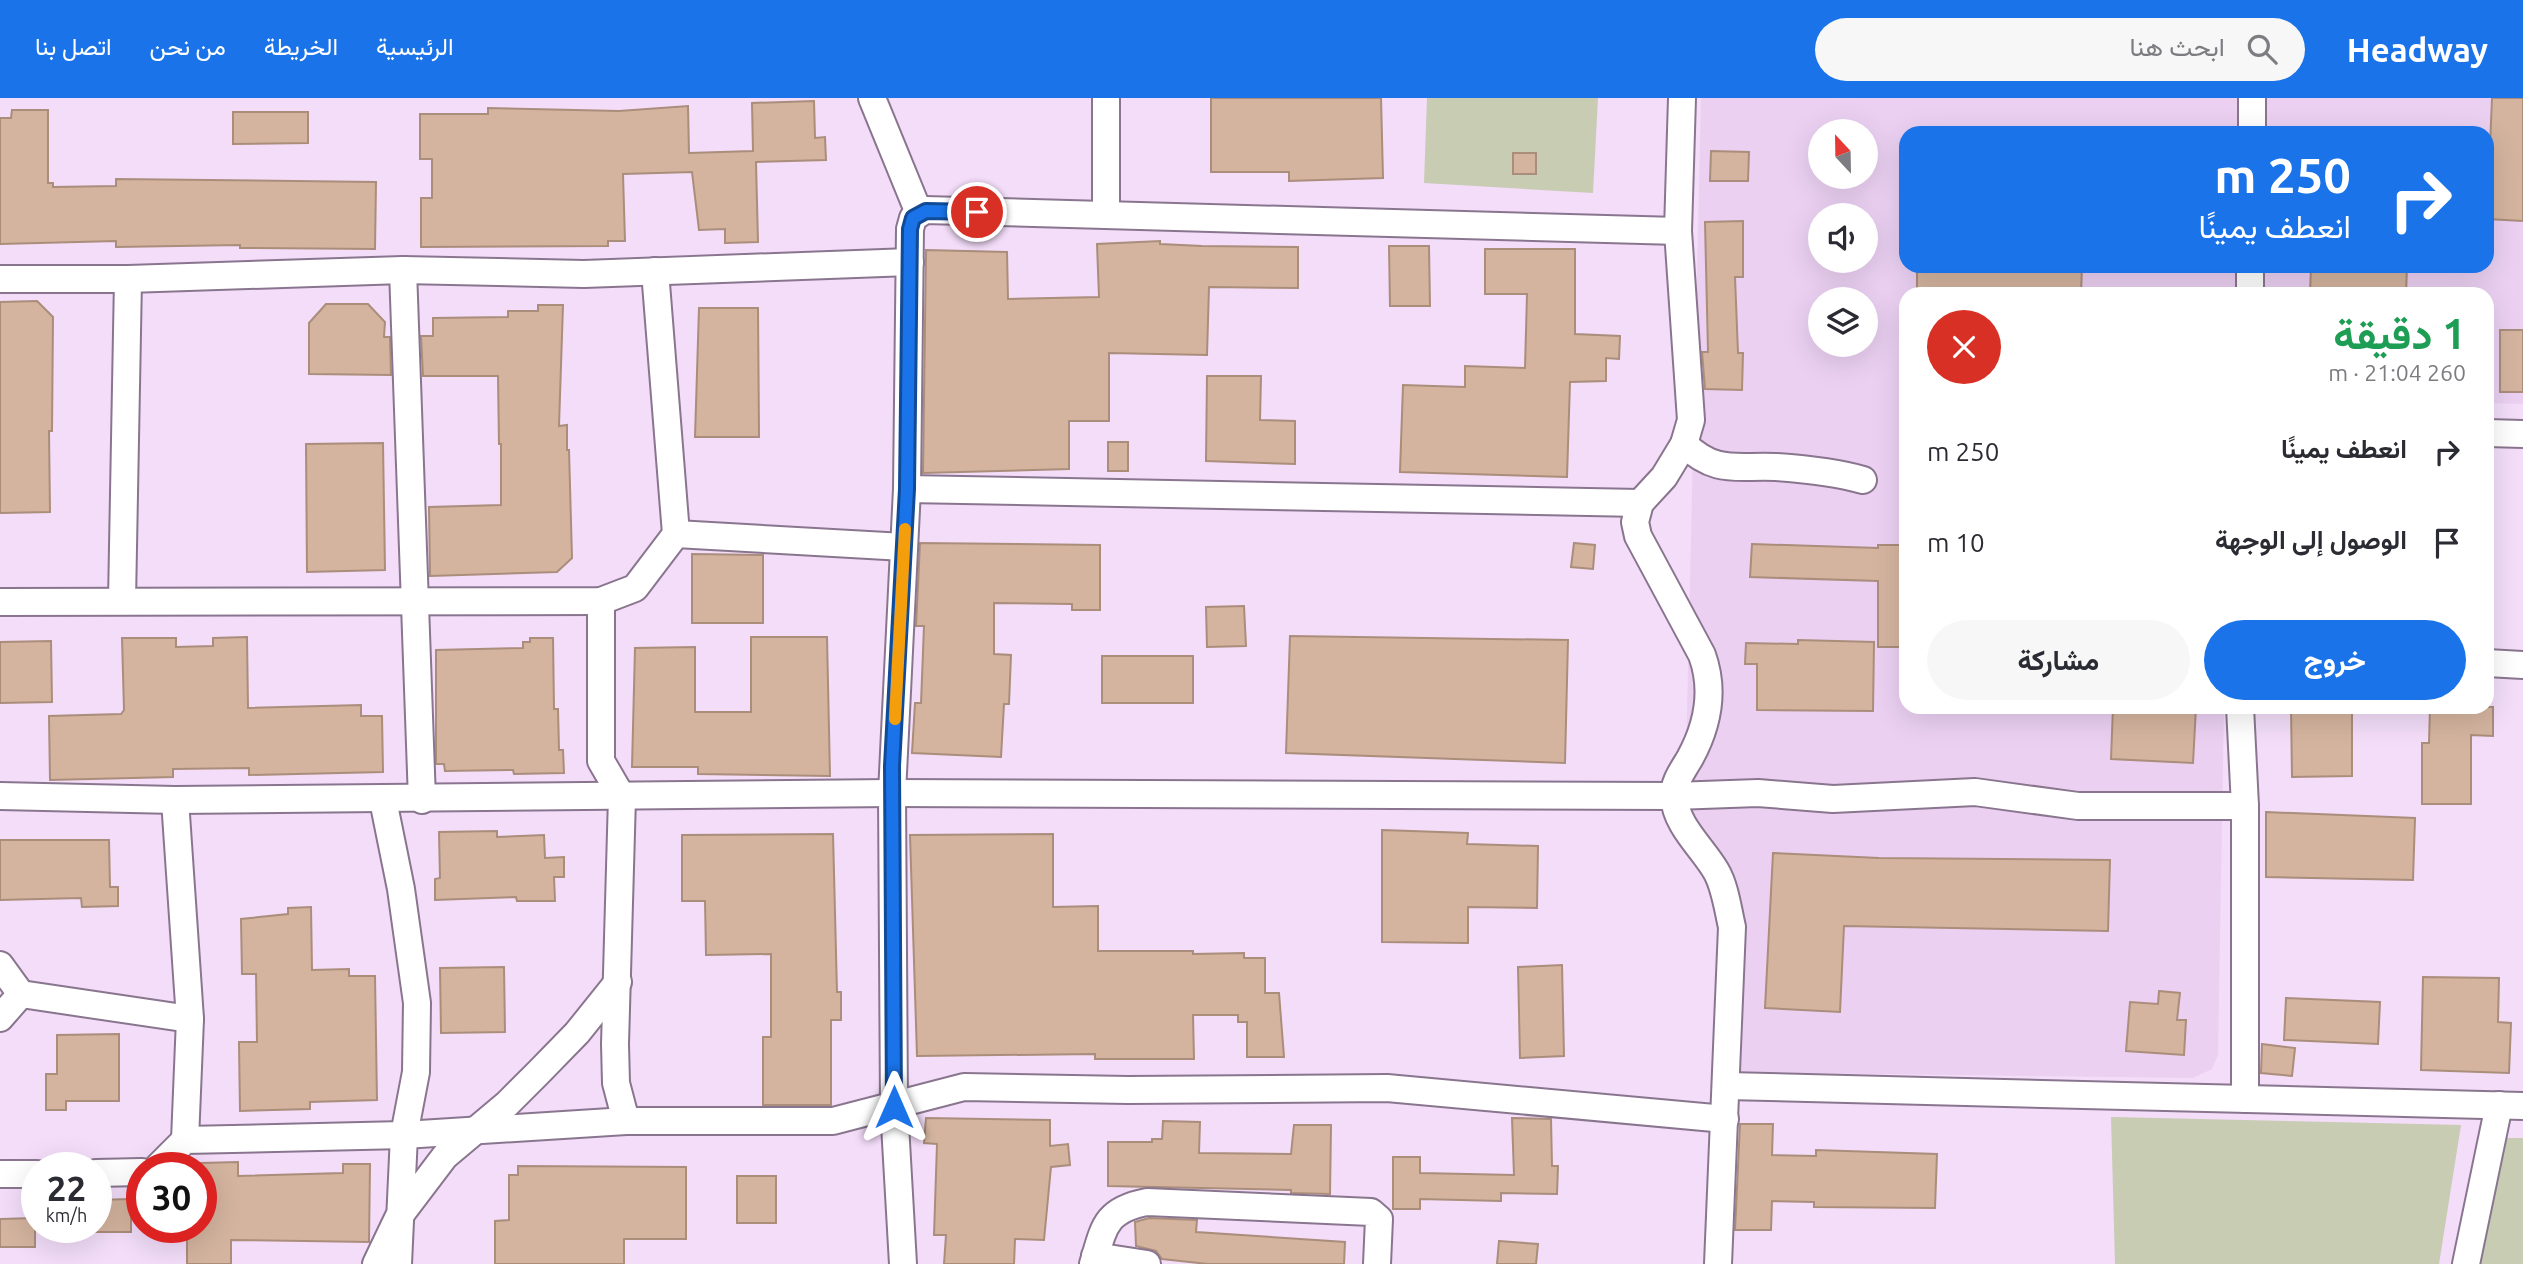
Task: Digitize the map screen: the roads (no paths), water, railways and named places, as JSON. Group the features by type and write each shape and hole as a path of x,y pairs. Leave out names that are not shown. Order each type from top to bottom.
{"street":[{"path":"872,98 919,213"},
{"path":"1106,98 1106,215"},
{"path":"1682,98 1678,231 1691,421 1684,444 1664,477 1640,503 1635,522 1638,536 1703,655 1708,672 1708,709 1699,742 1677,781 1674,796 1680,819 1718,873 1732,927 1718,1264"},
{"path":"2252,98 2252,126"},
{"path":"919,213 1106,215 1678,231"},
{"path":"903,1264 894,1107 892,793 907,489 910,229 919,213"},
{"path":"0,279 128,279 403,270 584,274 910,262"},
{"path":"403,270 417,601 422,800"},
{"path":"0,602 601,601 635,588 676,534 655,271"},
{"path":"122,601 128,279"},
{"path":"2494,433 2523,434"},
{"path":"1684,444 1698,458 1716,466 1736,469 1773,467 1844,475 1863,480"},
{"path":"907,489 1640,503"},
{"path":"676,534 904,547"},
{"path":"601,601 601,761 622,797 616,1083 626,1121"},
{"path":"2494,663 2523,665"},
{"path":"2240,714 2245,806 2245,1099"},
{"path":"0,796 175,800 422,800 892,793 1674,796 1758,793 1833,799 1975,792 2078,806 2245,806"},
{"path":"173,1152 185,1140 190,1019 175,800"},
{"path":"383,800 401,889 417,1003 416,1072 404,1135 398,1218 398,1264"},
{"path":"0,965 21,994 190,1019"},
{"path":"376,1264 398,1218 445,1156 507,1104 540,1072 577,1033 618,982"},
{"path":"0,1018 21,994"},
{"path":"1727,1086 2511,1106 2466,1264"},
{"path":"185,1140 404,1135 626,1121 833,1121 964,1087 1128,1090 1387,1088 1725,1119"},
{"path":"0,1174 21,1174"},
{"path":"1147,1264 1094,1260 1104,1225 1129,1206 1147,1202 1371,1212 1379,1219 1377,1264"}]}
